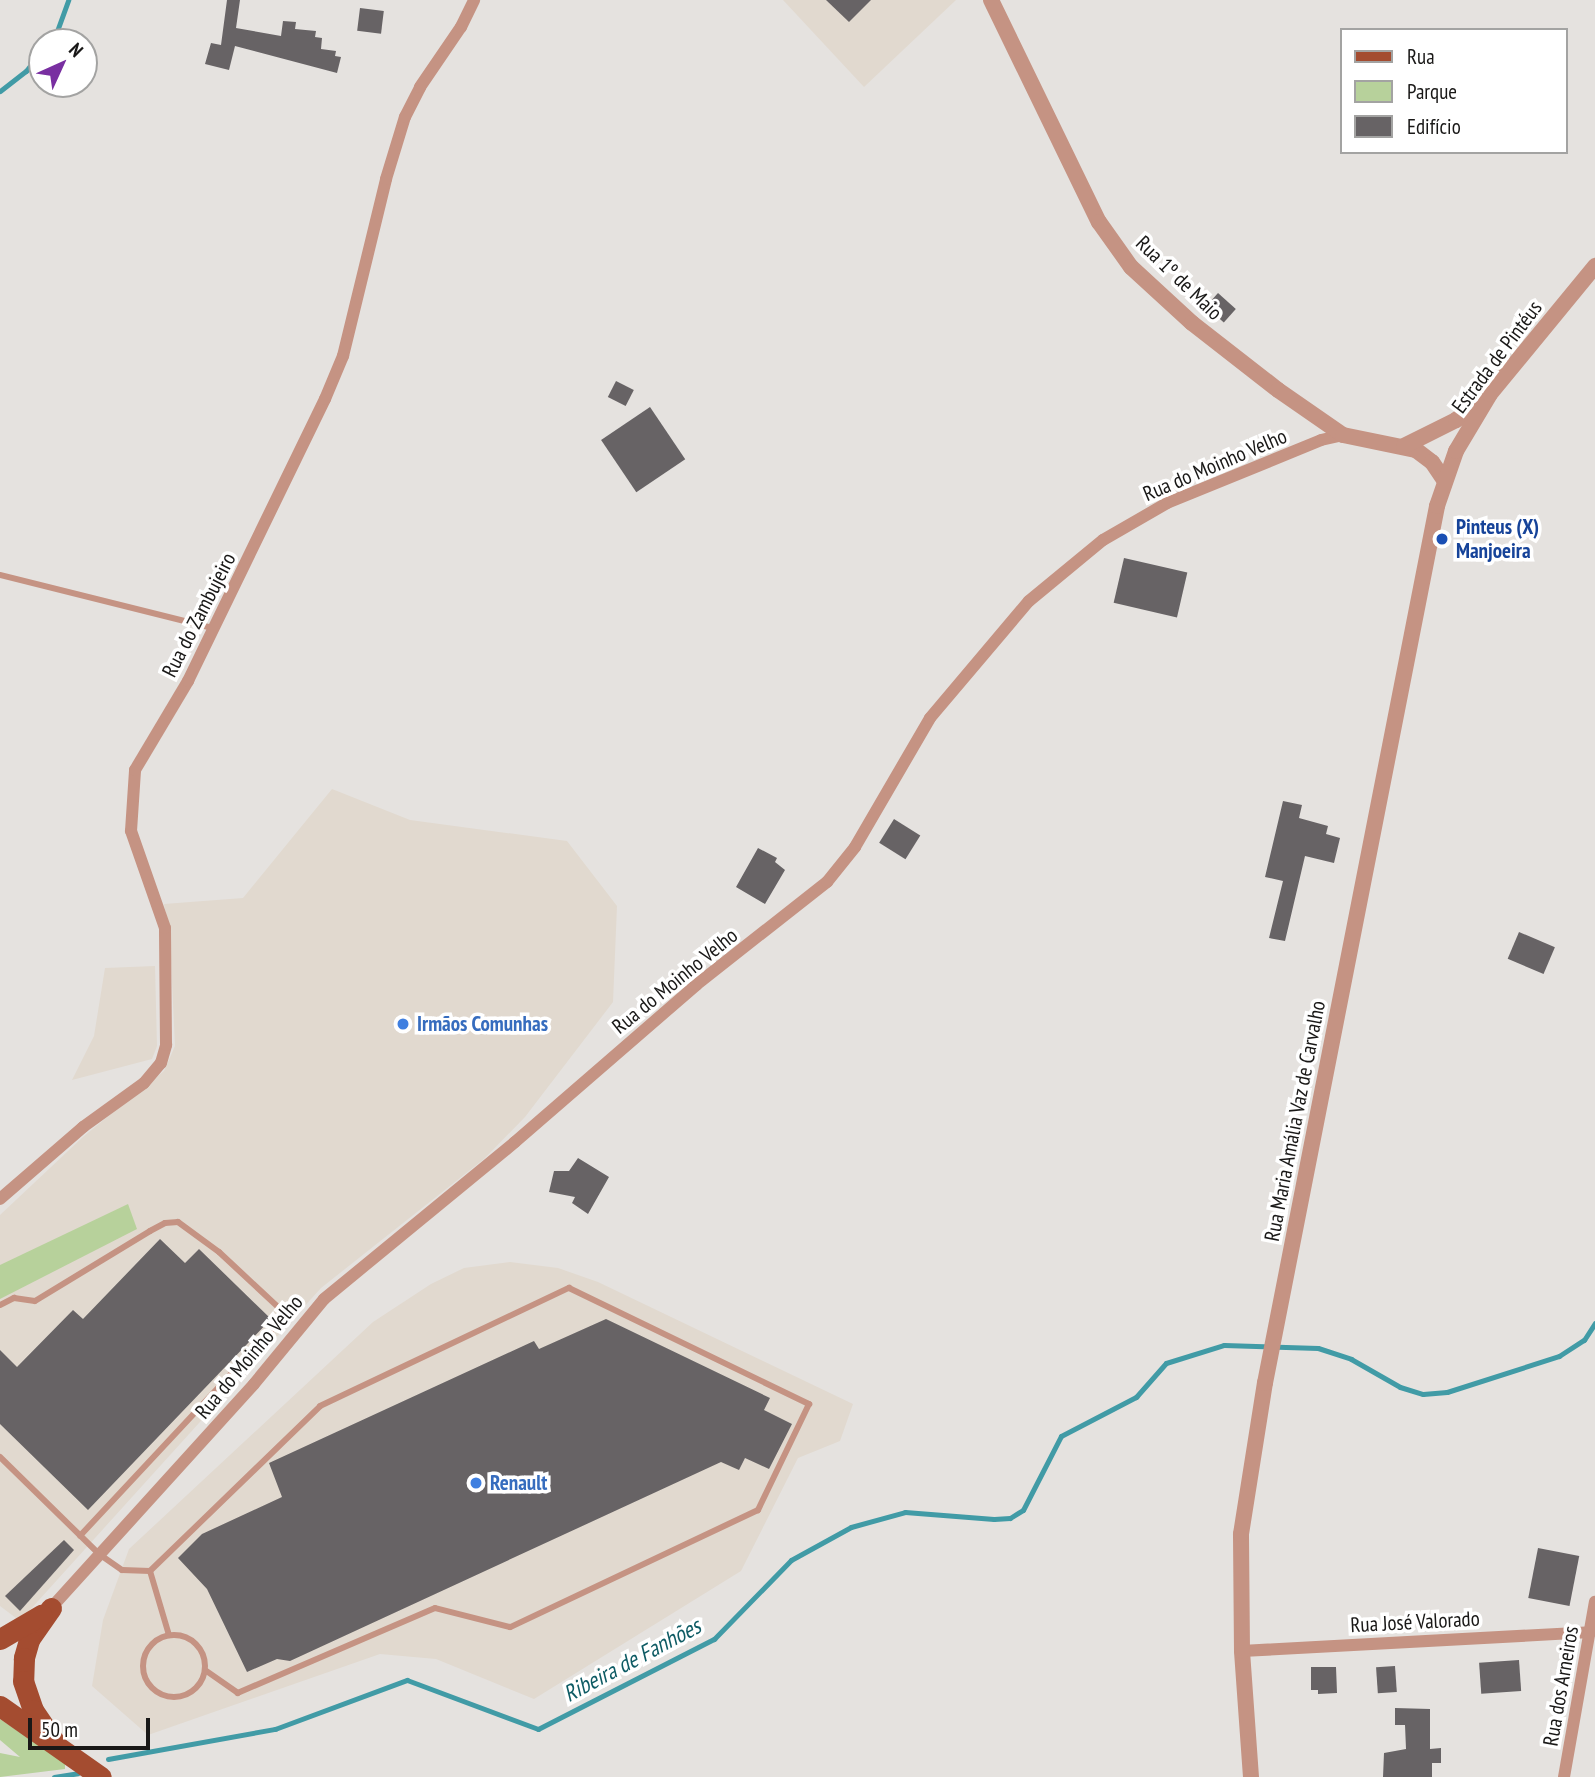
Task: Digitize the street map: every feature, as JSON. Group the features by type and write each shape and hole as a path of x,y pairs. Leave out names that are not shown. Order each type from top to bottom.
{"main road":[{"path":"3,1641 51,1608"},
{"path":"51,1608 29,1640 24,1658 23,1681 33,1710 55,1743"},
{"path":"0,1706 101,1777"}],"street":[{"name":"Rua do Zambujeiro","path":"0,1199 83,1127 144,1083 161,1063 166,1045 165,928 131,831 135,770 188,681 215,628 343,356 386,179 405,117 420,88 461,27 474,0"},
{"name":"Rua 1º de Maio","path":"991,0 1099,222 1132,267 1192,323 1278,390 1343,435 1404,446 1425,455 1444,480"},
{"name":"Estrada de Pintéus","path":"1444,480 1461,441 1490,394 1595,266"},
{"path":"1404,446 1456,420 1490,394"},
{"name":"Rua do Moinho Velho","path":"51,1608 254,1384 324,1299 515,1142 695,985 827,882 855,847 930,718 1029,601 1104,540 1167,503 1321,440 1343,435"},
{"name":"Rua Maria Amália Vaz de Carvalho","path":"1251,1777 1242,1651 1241,1534 1265,1383 1444,480"},
{"name":"Rua dos Arneiros","path":"1564,1777 1595,1602"},
{"name":"Rua José Valorado","path":"1242,1651 1590,1632"}],"lane":[{"path":"0,575 215,628"},
{"path":"0,1305 14,1298 35,1301 150,1231 165,1223 178,1222 219,1252 279,1308 280,1316 271,1331 80,1536"},
{"path":"0,1457 99,1554 121,1570 150,1571 320,1406 569,1288 809,1405 758,1510 510,1627 435,1608 238,1693 205,1670"},
{"path":"150,1571 169,1634"},
{"path":"169,1634 191,1639 199,1647 205,1670 201,1681 184,1695 173,1697 152,1688 145,1678 144,1656 158,1638 169,1634"}],"shaded area":[{"path":"783,0 956,0 864,87"},
{"path":"332,789 410,820 567,841 617,906 613,1002 525,1117 484,1159 321,1288 20,1621 0,1606 0,1215 84,1136 164,1071 175,1046 170,939 164,904 243,898"},
{"path":"155,966 157,1046 152,1059 72,1080 94,1036 105,968"},
{"path":"510,1262 558,1268 598,1282 853,1404 840,1441 798,1458 741,1571 534,1699 436,1659 380,1654 148,1735 92,1686 103,1620 129,1549 373,1322 431,1284 464,1268"}],"green space":[{"path":"128,1204 137,1229 0,1299 0,1265"},
{"path":"0,1719 65,1763 65,1769 0,1777 0,1753 20,1757 0,1740"}],"building":[{"path":"227,0 240,0 236,28 281,36 283,21 296,22 295,29 316,31 315,37 322,38 321,49 336,51 335,56 341,57 337,73 235,46 229,70 205,64 211,43 221,45"},
{"path":"826,0 871,0 849,22"},
{"path":"360,8 384,11 381,34 357,31"},
{"path":"1218,293 1236,309 1224,322 1206,306"},
{"path":"616,381 634,390 626,406 608,397"},
{"path":"650,407 685,459 636,492 601,440"},
{"path":"1124,558 1187,573 1177,617 1114,603"},
{"path":"1283,801 1302,805 1299,818 1328,826 1326,834 1340,838 1334,863 1305,856 1285,941 1269,938 1283,881 1265,877"},
{"path":"894,819 920,835 905,859 879,843"},
{"path":"758,848 777,858 775,862 785,870 765,904 736,887"},
{"path":"1519,932 1555,947 1544,974 1508,959"},
{"path":"578,1158 609,1177 588,1214 572,1203 575,1197 549,1192 554,1171 569,1171"},
{"path":"160,1239 185,1263 199,1249 271,1319 88,1510 0,1424 0,1350 17,1367 73,1310 83,1319"},
{"name":"Renault","path":"606,1319 770,1398 764,1410 792,1424 769,1469 745,1458 739,1470 721,1462 290,1661 277,1659 247,1672 207,1589 178,1558 202,1534 282,1497 269,1463 534,1341 539,1349"},
{"path":"64,1540 74,1550 20,1611 5,1596"},
{"path":"1538,1548 1579,1556 1569,1606 1528,1598"},
{"path":"1519,1660 1521,1691 1481,1694 1479,1663"},
{"path":"1395,1666 1397,1692 1378,1693 1376,1667"},
{"path":"1311,1667 1336,1667 1337,1693 1318,1694 1318,1690 1311,1690"},
{"path":"1395,1708 1430,1709 1430,1749 1441,1748 1441,1763 1432,1763 1432,1777 1383,1777 1384,1753 1406,1749 1405,1725 1395,1725"}],"waterway":[{"path":"58,28 68,0"},
{"path":"0,91 28,68"},
{"name":"Ribeira de Fanhões","path":"108,1759 275,1729 407,1680 538,1729 714,1639 791,1560 851,1527 905,1512 1010,1518 1023,1510 1061,1436 1136,1397 1166,1363 1224,1345 1318,1348 1351,1359 1400,1387 1423,1394 1447,1392 1559,1356 1584,1340 1595,1323"},
{"name":"Ribeira de Fanhões","path":"54,1777 78,1773"}],"place":[{"name":"Pinteus (X) Manjoeira","path":"1442,539"},
{"name":"Irmãos Comunhas","path":"403,1024"},
{"name":"Renault","path":"476,1483"}]}
